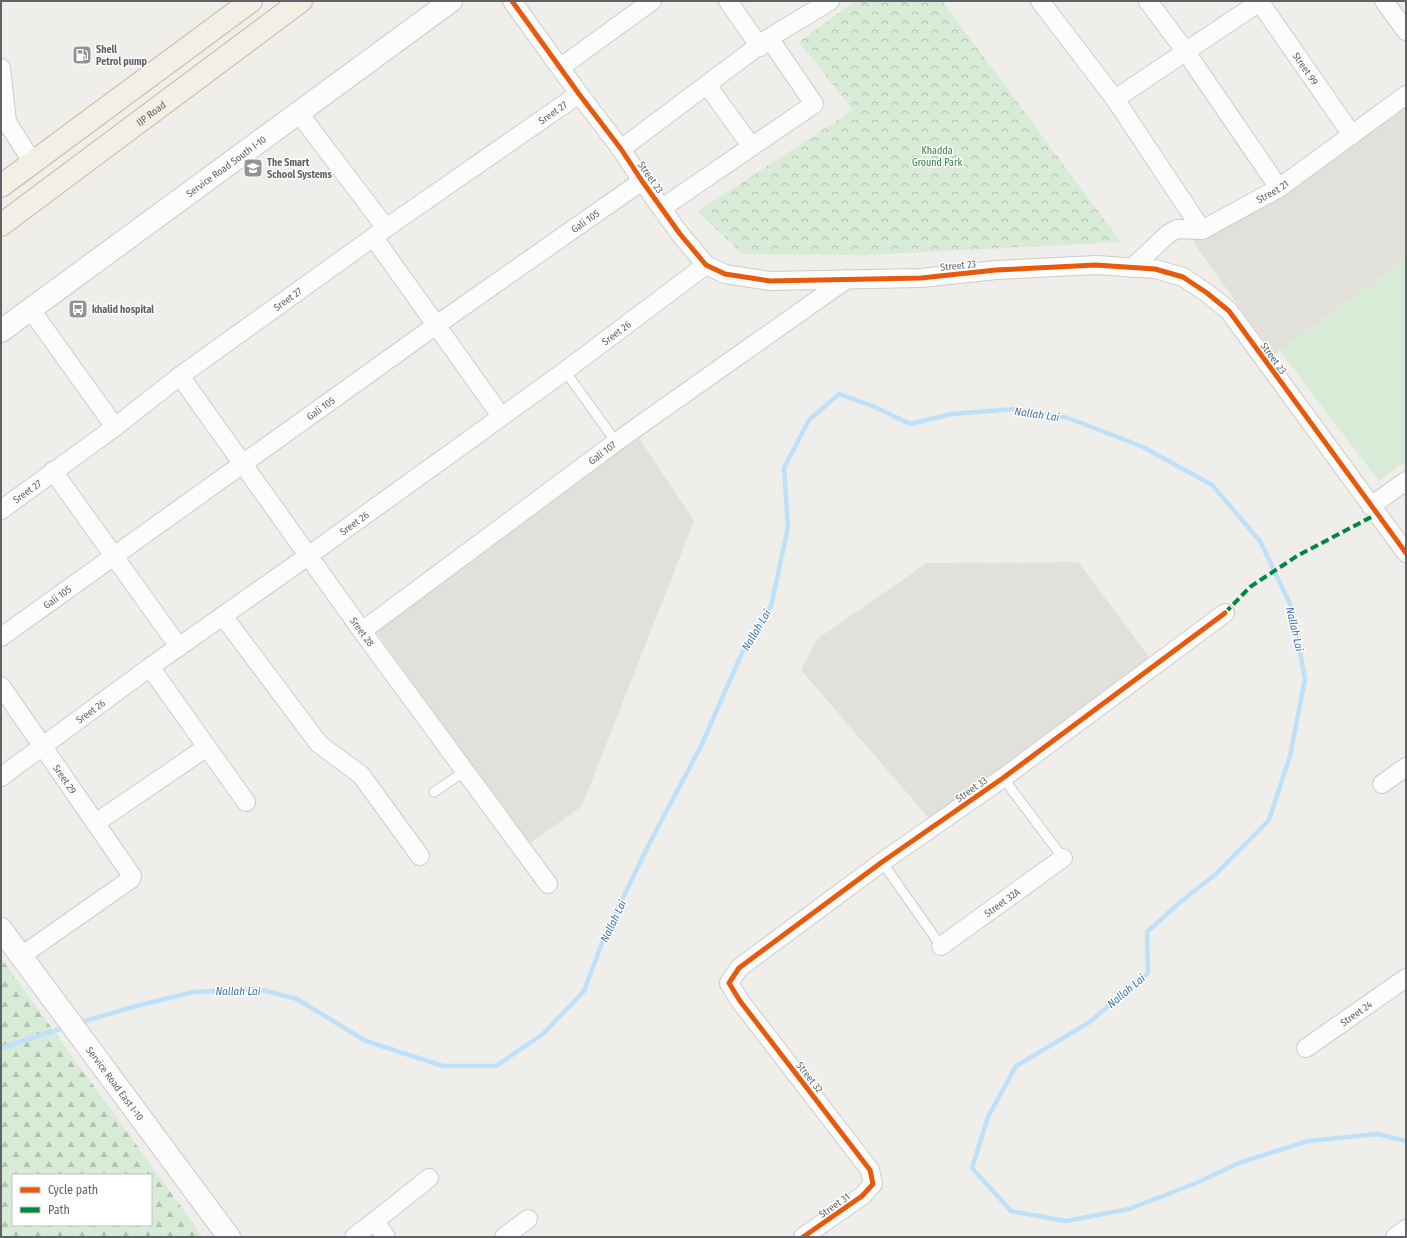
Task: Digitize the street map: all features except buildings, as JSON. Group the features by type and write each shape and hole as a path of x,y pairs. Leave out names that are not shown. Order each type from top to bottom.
{"highway":[{"path":"1,186 251,1"},
{"name":"IJP Road","path":"1,225 301,1"}],"main road":[{"name":"Service Road South I-10","path":"1,331 451,1"},
{"name":"Service Road East I-10","path":"1,929 98,1058 229,1237"}],"street":[{"name":"Street 23","path":"512,1 579,94 621,149 642,181 706,265 725,274 770,281 921,278 996,270 1096,265 1155,269 1183,277 1207,293 1229,311 1406,553"},
{"path":"561,67 652,1"},
{"path":"662,208 814,104 765,43 728,1"},
{"path":"621,149 765,43 830,1"},
{"path":"1040,1 1115,99 1202,230"},
{"path":"1148,1 1186,52 1280,188"},
{"path":"1115,99 1260,1"},
{"name":"Street 99","path":"1260,1 1352,135"},
{"path":"1384,1 1406,31"},
{"path":"1,68 7,122 33,163"},
{"path":"707,85 752,147"},
{"name":"Sreet 27","path":"1,510 115,427 180,376 380,233 579,94"},
{"name":"Street 21","path":"1132,268 1168,234 1177,230 1202,230 1280,188 1406,95"},
{"path":"298,112 380,233 435,326 501,416"},
{"name":"Gali 105","path":"1,637 435,326 642,181"},
{"name":"Sreet 26","path":"1,777 150,667 308,556 564,371 706,265"},
{"name":"Gali 107","path":"362,631 616,442 846,279"},
{"path":"31,310 115,427"},
{"name":"Sreet 28","path":"180,376 362,631 548,884"},
{"path":"53,471 179,647"},
{"path":"1371,506 1406,481"},
{"name":"Street 33","path":"729,983 739,968 882,862 1003,778 1225,612"},
{"path":"223,616 319,744 361,774 420,856"},
{"path":"150,667 246,802"},
{"name":"Sreet 29","path":"1,686 131,872 131,879 21,956"},
{"path":"97,822 207,747"},
{"path":"1382,784 1406,767"},
{"name":"Street 32A","path":"941,946 1063,858"},
{"name":"Street 24","path":"1306,1048 1406,978"},
{"name":"Street 32","path":"729,983 740,1001 870,1170 873,1184"},
{"path":"354,1237 429,1178"},
{"name":"Street 31","path":"803,1237 862,1196 873,1184"},
{"path":"504,1237 528,1219"},
{"path":"375,1221 386,1237"},
{"path":"1395,1237 1406,1229"}],"lane":[{"path":"564,371 616,442"},
{"path":"434,792 465,771"},
{"path":"1003,778 1063,858"},
{"path":"882,862 941,946"}],"shaded area":[{"path":"1406,91 1406,258 1274,355 1193,242"},
{"path":"637,435 694,521 582,806 528,845 373,627"},
{"path":"1078,562 1152,661 932,822 801,670 817,639 927,563"}],"green space":[{"name":"Khadda Ground Park","path":"855,1 942,1 1121,242 865,255 742,254 698,211 853,110 799,42"},
{"path":"1406,258 1406,461 1379,481 1280,351"},
{"path":"1,958 203,1237 1,1237"}],"waterway":[{"name":"Nallah Lai","path":"78,1023 140,1005 193,992 258,989 297,999 366,1041 443,1066 496,1066 543,1034 584,991 605,935 648,846 701,746 742,653 771,606 788,527 784,468 809,420 839,394 875,407 910,424 952,414 1015,409 1068,418 1141,446 1212,485 1260,541 1292,608 1305,679 1290,756 1269,820 1217,873 1178,904 1147,932 1148,973 1088,1023 1016,1066 988,1117 972,1168 1011,1211 1066,1221 1129,1209 1194,1184 1239,1163 1308,1141 1378,1134 1406,1141"},
{"name":"Nallah Lai","path":"1,1048 66,1027"}],"marked path":[{"path":"1225,613 1250,587 1297,556 1377,514"}],"cycle path":[{"path":"512,1 579,94 621,149 680,234 706,265 725,274 770,281 921,278 996,270 1096,265 1155,269 1183,277 1207,293 1229,311 1406,553"},
{"path":"803,1237 862,1196 873,1184 870,1170 740,1001 729,983 739,968 882,862 1003,778 1225,613"}],"place":[{"name":"Shell Petrol pump","path":"82,55"},
{"name":"The Smart School Systems","path":"253,168"},
{"name":"khalid hospital","path":"78,309"}]}
